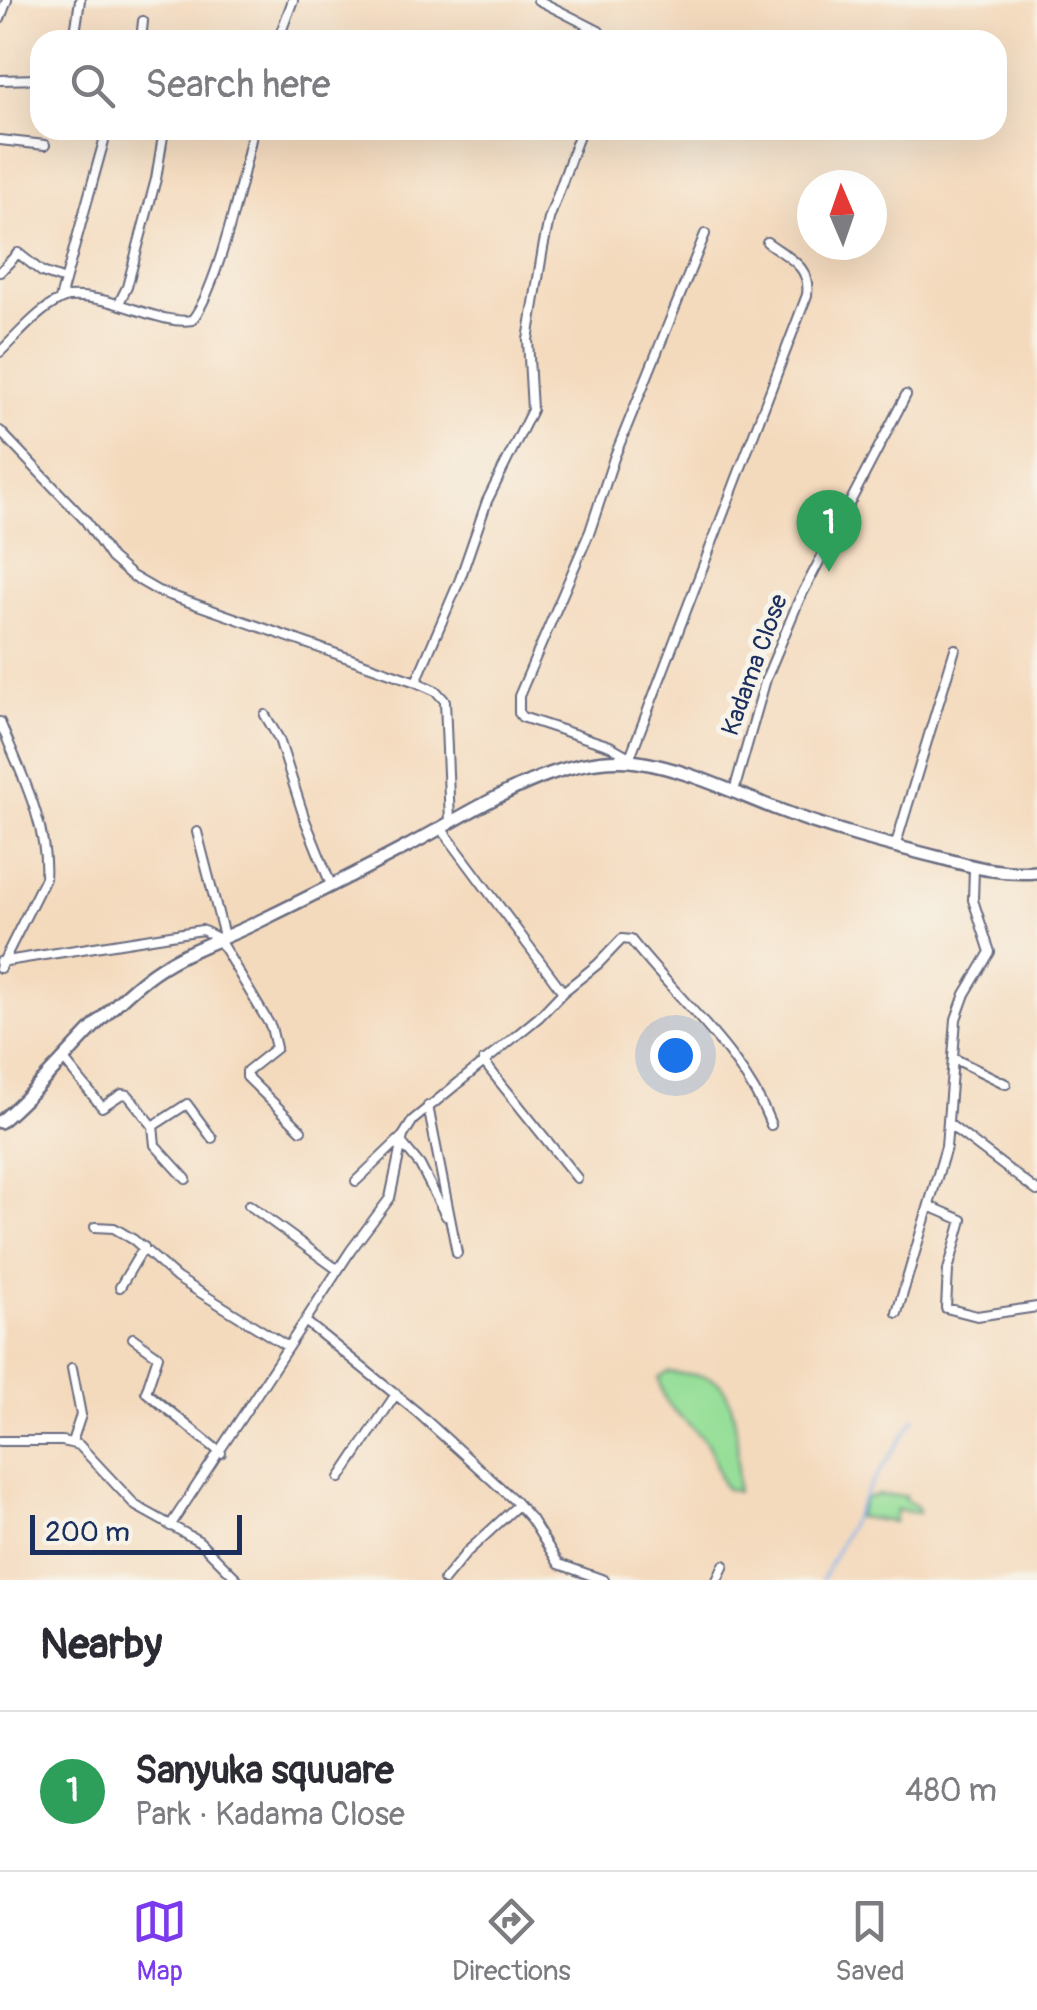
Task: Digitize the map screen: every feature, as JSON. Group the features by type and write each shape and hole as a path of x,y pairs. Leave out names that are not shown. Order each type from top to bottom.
{"street":[{"path":"0,20 7,0"},
{"path":"76,30 80,0"},
{"path":"282,30 292,0"},
{"path":"538,0 597,30"},
{"path":"142,30 143,21"},
{"path":"0,80 30,80"},
{"path":"0,140 45,145"},
{"path":"0,352 60,298 104,140"},
{"path":"119,303 127,287 156,179 162,140"},
{"path":"60,298 79,296 119,303 172,320 188,321 196,316 242,184 251,140"},
{"path":"416,682 460,579 487,501 532,410 528,340 543,248 577,140"},
{"path":"706,234 520,696 522,717 610,746 633,759 895,847 1008,874 1037,872"},
{"path":"633,759 807,295 808,276 802,268 767,242"},
{"path":"0,272 18,252 42,272 65,280"},
{"name":"Kadama Close","path":"734,792 766,678 798,600 906,396"},
{"path":"0,431 132,576 158,591 436,691 444,700 446,825 563,992"},
{"path":"895,847 954,649"},
{"path":"265,715 279,739 305,820 332,884"},
{"path":"0,722 39,828 46,863 45,878 1,964"},
{"path":"0,1122 145,979 170,961 332,884 511,789 566,770 633,759"},
{"path":"197,832 221,937 277,1042 276,1048 246,1077 301,1130"},
{"path":"896,1313 950,1125 956,1019 965,994 990,952 974,900 974,868"},
{"path":"1,964 202,930 221,937"},
{"path":"170,1526 338,1270 390,1198 403,1140 412,1120 539,1017 615,944 625,938 631,940 725,1049 756,1093 771,1125"},
{"path":"955,1059 1006,1084"},
{"path":"64,1060 102,1107 128,1094 154,1126 155,1145 186,1179"},
{"path":"483,1061 577,1178"},
{"path":"154,1126 187,1104 212,1138"},
{"path":"403,1140 438,1196 457,1252 428,1106"},
{"path":"950,1125 1037,1191"},
{"path":"356,1181 403,1140"},
{"path":"249,1205 338,1270"},
{"path":"928,1206 962,1220 948,1270 946,1308 977,1316 1037,1308"},
{"path":"95,1228 114,1228 144,1247 177,1278 288,1348"},
{"path":"120,1287 144,1247"},
{"path":"305,1321 396,1394 518,1505 559,1564 604,1580"},
{"path":"132,1338 158,1356 146,1392 220,1453"},
{"path":"72,1368 81,1416 72,1442"},
{"path":"340,1478 396,1394"},
{"path":"0,1441 79,1445 136,1506 199,1541 238,1580"},
{"path":"444,1580 467,1552 518,1505"},
{"path":"717,1580 724,1564"},
{"path":"572,1570 576,1580"}],"green space":[{"path":"669,1372 710,1378 728,1396 736,1429 737,1492 726,1489 707,1444 666,1400 659,1378"},
{"path":"905,1496 919,1513 896,1510 894,1522 857,1517 865,1498"}],"waterway":[{"path":"822,1580 867,1491 915,1418"}],"place":[{"name":"Sanyuka squuare","path":"829,572"}]}
